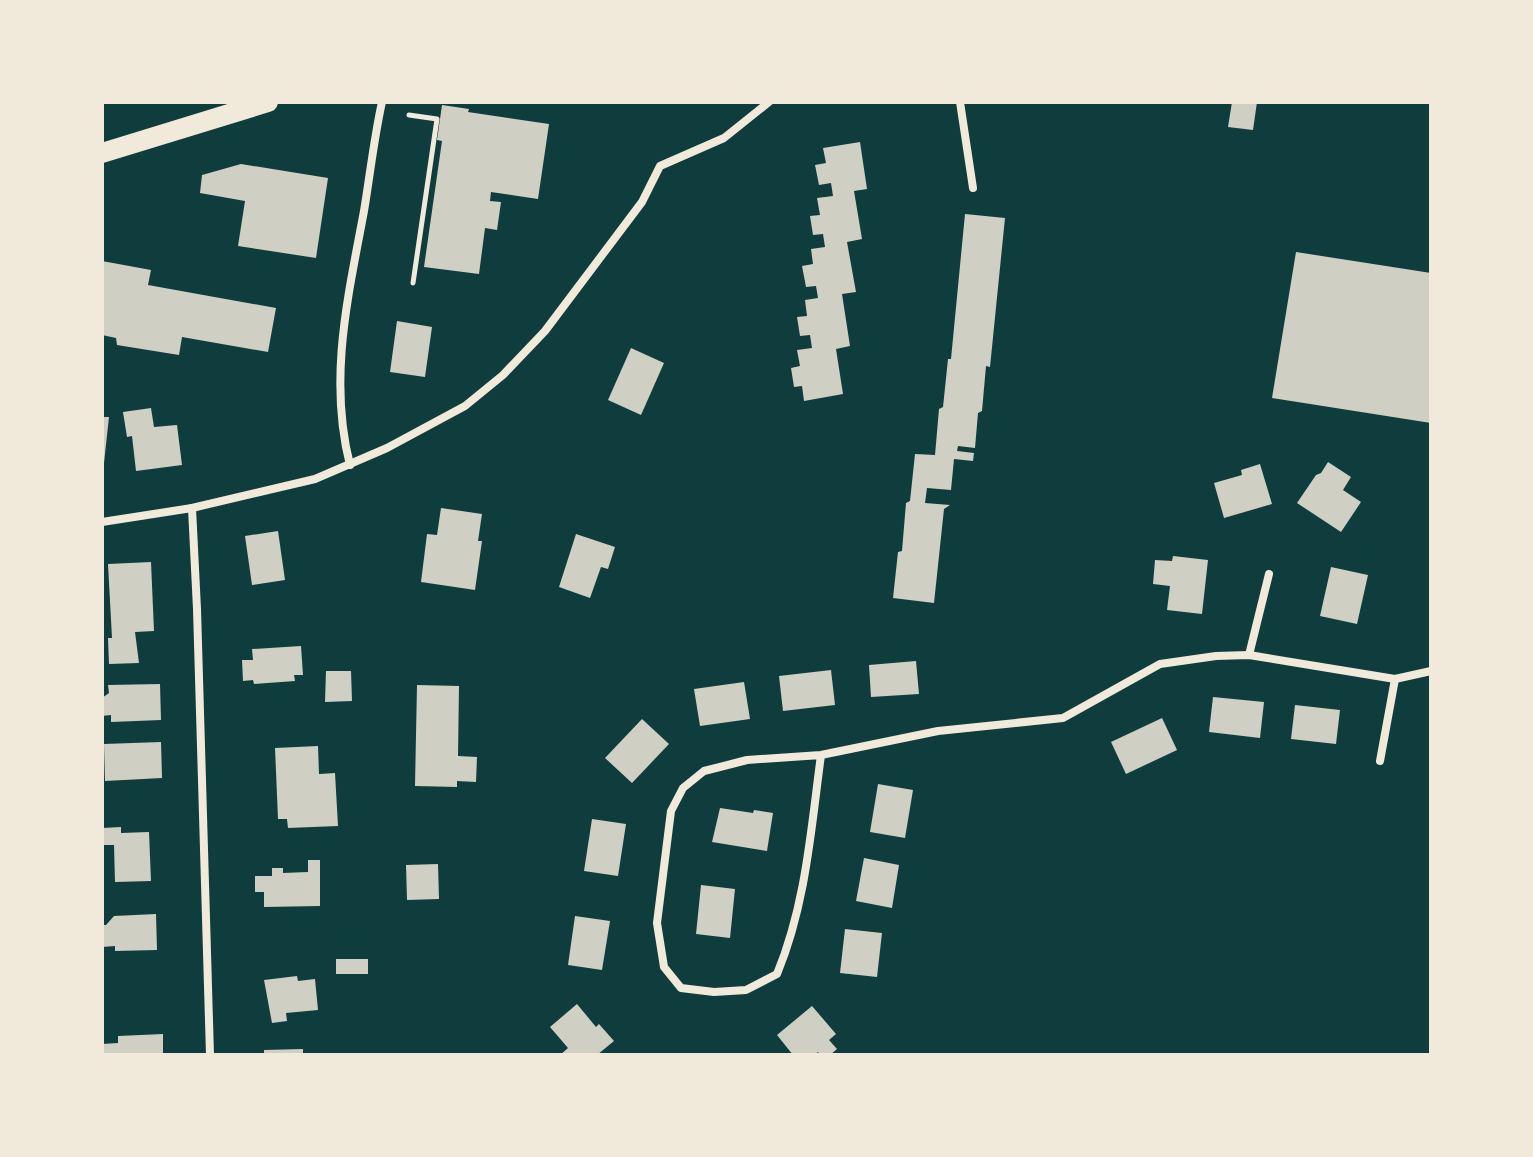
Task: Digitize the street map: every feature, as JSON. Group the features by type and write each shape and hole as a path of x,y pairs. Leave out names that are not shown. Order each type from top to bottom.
{"main road":[{"path":"102,153 268,102"}],"street":[{"path":"350,465 342,435 338,378 350,284 382,102"},
{"path":"102,522 192,508 315,479 350,465 465,406 503,375 545,331 642,202 660,166 724,138 769,102"},
{"path":"960,102 973,188"},
{"path":"192,508 210,1055"},
{"path":"1249,655 1269,574"},
{"path":"821,755 800,907 791,941 777,974 746,990 714,992 681,988 664,967 657,923 671,811 683,788 704,771 747,760 821,755 938,731 1063,718 1160,664 1216,656 1249,655 1395,679 1431,671"},
{"path":"1380,761 1395,679"}],"path":[{"path":"409,115 437,119 413,283"}],"building":[{"path":"1232,102 1257,102 1253,130 1228,127"},
{"path":"442,105 549,124 538,199 491,192 490,201 501,202 497,230 485,228 479,274 424,267 442,141 437,140"},
{"path":"860,142 867,189 854,191 862,239 847,242 856,292 842,294 850,346 836,349 843,394 804,401 802,386 794,387 791,368 800,366 797,350 812,348 810,335 800,336 797,317 807,316 805,300 818,298 816,286 806,287 802,266 813,264 811,249 825,247 823,234 813,235 810,216 820,215 817,198 833,196 831,183 819,185 815,165 826,163 823,148"},
{"path":"241,164 328,178 316,258 238,246 245,201 200,193 202,175"},
{"path":"965,214 1005,218 990,367 986,366 975,448 958,446 957,451 974,453 973,461 954,459 951,490 927,488 925,503 950,505 944,509 934,603 893,598 915,454 935,455 939,409 943,407 948,359 951,359"},
{"path":"1296,252 1431,273 1431,423 1272,398"},
{"path":"102,261 151,270 148,285 276,308 268,352 182,337 179,355 117,345 116,338 102,335"},
{"path":"397,321 432,327 425,377 390,372"},
{"path":"631,348 664,363 641,415 608,400"},
{"path":"151,408 154,427 177,425 182,465 136,471 132,436 127,437 123,412"},
{"path":"102,417 109,417 104,463 102,463"},
{"path":"1328,462 1351,477 1343,490 1361,502 1341,532 1297,503"},
{"path":"1260,464 1272,504 1224,518 1214,483 1242,475 1241,470"},
{"path":"441,508 482,514 478,541 482,541 475,590 421,582 427,534 437,535"},
{"path":"278,531 285,580 252,585 245,536"},
{"path":"576,534 615,547 608,569 601,567 590,598 559,587"},
{"path":"1173,556 1208,560 1202,614 1167,610 1170,586 1153,584 1155,560 1172,561"},
{"path":"151,562 154,631 135,632 139,663 109,664 108,638 112,638 108,564"},
{"path":"1331,567 1368,575 1357,624 1320,616"},
{"path":"301,646 303,675 294,675 295,681 254,684 253,680 243,681 242,660 253,660 252,649"},
{"path":"916,661 919,694 871,697 869,665"},
{"path":"831,670 835,705 783,711 779,676"},
{"path":"326,671 351,671 352,701 325,702"},
{"path":"744,682 750,719 700,726 694,689"},
{"path":"160,684 161,720 111,722 111,715 102,716 102,698 109,693 108,685"},
{"path":"417,685 459,686 458,756 477,757 476,782 457,781 457,787 415,786"},
{"path":"1213,697 1264,702 1260,738 1209,732"},
{"path":"1295,705 1340,710 1336,744 1291,739"},
{"path":"1162,718 1177,750 1126,774 1111,742"},
{"path":"642,719 669,744 632,783 605,758"},
{"path":"161,742 162,778 105,781 104,744"},
{"path":"318,746 319,774 335,773 338,826 288,828 287,819 278,819 275,748"},
{"path":"878,784 913,790 905,838 870,832"},
{"path":"720,808 773,813 767,851 712,842"},
{"path":"592,819 626,824 618,876 584,871"},
{"path":"121,827 121,833 149,832 151,881 115,882 114,845 102,845 102,828"},
{"path":"864,858 899,865 892,908 856,901"},
{"path":"308,860 320,860 320,906 264,907 264,892 255,892 255,876 272,876 272,868 283,868 283,873 308,872"},
{"path":"438,864 439,899 407,900 406,865"},
{"path":"701,885 735,889 730,938 696,934"},
{"path":"156,914 157,950 115,951 115,946 102,947 102,925 114,916"},
{"path":"575,916 610,921 602,970 568,965"},
{"path":"845,929 882,933 877,977 840,973"},
{"path":"336,959 368,959 368,974 336,974"},
{"path":"297,976 298,981 315,979 318,1010 286,1013 287,1021 272,1023 264,980"},
{"path":"577,1004 596,1027 599,1024 614,1041 597,1055 560,1055 568,1048 550,1027"},
{"path":"812,1006 836,1034 829,1040 837,1049 830,1055 820,1055 818,1052 814,1055 793,1055 777,1035"},
{"path":"163,1034 163,1055 102,1055 102,1044 118,1043 118,1036"},
{"path":"303,1049 303,1055 264,1055 264,1050"}]}
